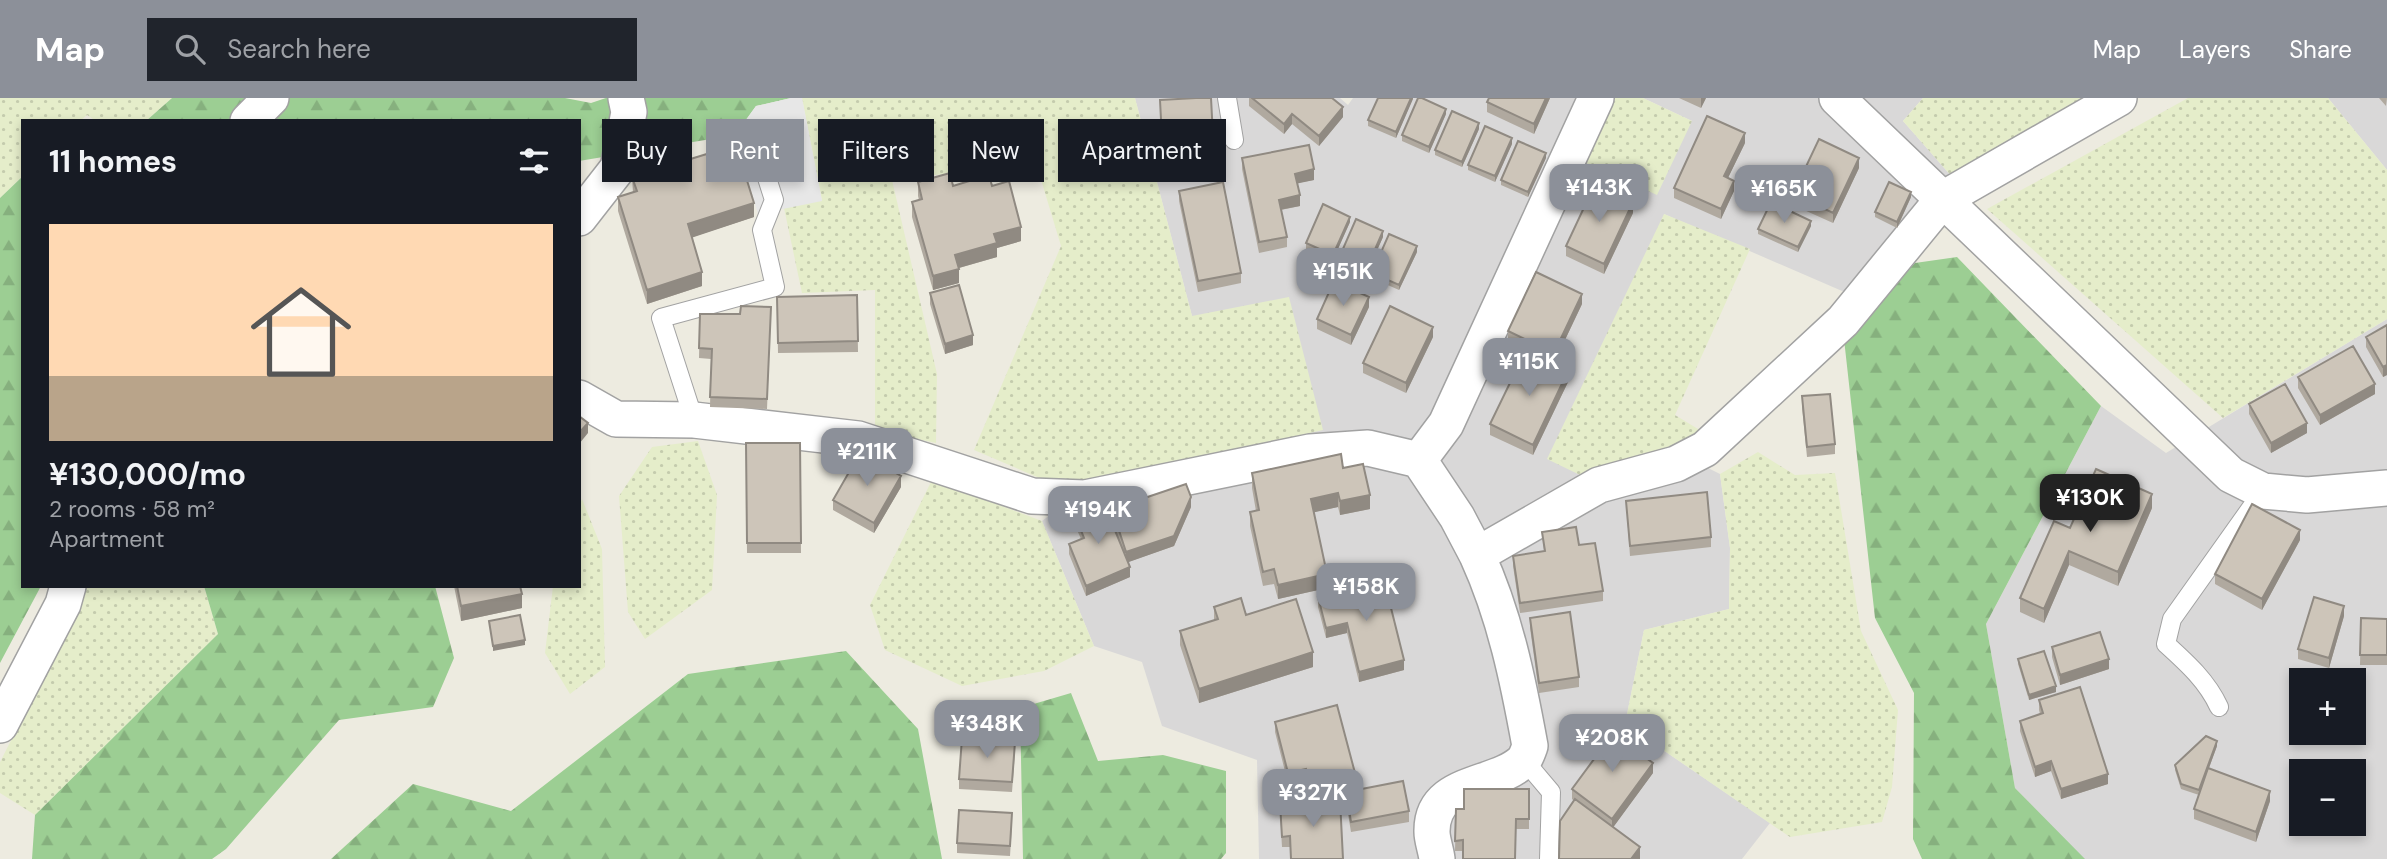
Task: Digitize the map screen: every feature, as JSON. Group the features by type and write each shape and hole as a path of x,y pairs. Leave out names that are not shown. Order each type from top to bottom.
{"street":[{"path":"250,119 271,98"},
{"path":"581,215 618,167 629,112 626,98"},
{"path":"1419,460 1446,424 1596,98"},
{"path":"1838,98 2231,475 2263,491 2306,495 2387,488"},
{"path":"1476,555 1600,485 1676,464 1705,449 1843,321 1943,199 2119,98"},
{"path":"581,399 616,419 694,420 858,439 1032,496 1085,498 1310,452 1368,448 1419,460 1457,517 1492,588 1508,638 1530,746 1524,760 1509,770 1447,796 1436,812 1432,831 1437,859"},
{"path":"0,725 63,604 67,588"}],"lane":[{"path":"1227,98 1234,140"},
{"path":"694,420 662,317 775,287 762,230 774,200 768,182"},
{"path":"2219,707 2205,683 2166,644 2172,619 2263,491"},
{"path":"1524,760 1551,792 1549,859"}],"shaded area":[{"path":"802,98 822,201 758,214 749,182 804,182 804,119 747,119 756,106"},
{"path":"1135,98 1340,98 1348,105 1353,98 1612,98 1692,121 1643,98 1923,98 1903,121 1953,178 1849,294 1664,214 1674,451 1720,474 1730,548 1729,609 1644,630 1625,724 1770,823 1742,859 1259,859 1257,760 1162,726 1142,662 1094,646 1042,521 1091,484 1192,316 1157,182 1226,182 1226,119 1140,119"},
{"path":"2328,98 2387,98 2387,170"},
{"path":"2387,319 2387,859 2083,859 2015,788 1986,624 2101,406 2166,453"}],"green space":[{"path":"0,98 172,98 148,119 93,119 87,115 82,119 21,119 21,178 0,198"},
{"path":"172,98 565,98 591,103 606,98 791,98 756,106 747,119 706,119 706,140 692,142 692,119 602,119 602,157 581,161 581,119 148,119"},
{"path":"802,98 1135,98 1140,119 1058,119 1058,182 1157,182 1192,316 1289,297 1323,430 1091,484 1044,480 974,450 1061,246 1042,182 1044,182 1044,119 948,119 948,173 934,175 934,119 818,119 818,180"},
{"path":"1612,98 1643,98 1692,121 1657,195 1584,162"},
{"path":"1923,98 2090,98 1953,178 1903,121"},
{"path":"2188,98 2328,98 2387,170 2387,319 2223,418 1987,209"},
{"path":"21,178 21,588 40,588 0,663 0,198"},
{"path":"818,182 892,182 937,374 936,443 875,430 875,290 802,293 784,208 822,200"},
{"path":"1664,214 1750,249 1675,415 1703,432 1674,451 1580,475 1547,459"},
{"path":"1957,257 2101,406 1986,624 2015,788 2085,859 1922,859 1913,839 1914,693 1875,618 1844,339 1915,263"},
{"path":"698,441 717,495 712,590 645,639 628,612 619,496 652,447"},
{"path":"1758,452 1795,475 1835,473 1861,631 1898,710 1892,787 1882,822 1790,837 1625,724 1644,630 1729,609 1730,548 1720,474"},
{"path":"932,480 1042,521 1094,646 1044,671 962,686 885,650 870,605"},
{"path":"582,499 602,549 605,667 570,694 545,653 553,588 581,588"},
{"path":"83,588 205,588 218,634 35,815 0,793 0,762 76,613"},
{"path":"205,588 436,588 454,658 433,707 339,720 226,849 212,859 32,859 35,815 218,634"},
{"path":"846,651 918,729 942,859 331,859 413,784 511,811 688,674"},
{"path":"1071,693 1098,761 1163,755 1226,771 1226,853 1221,859 1023,859 1020,708"}],"building":[{"path":"1211,98 1212,119 1161,119 1160,100"},
{"path":"1252,98 1332,98 1343,107 1319,136 1292,114 1284,124"},
{"path":"1378,98 1411,98 1396,132 1368,120"},
{"path":"1418,98 1446,109 1429,147 1402,135"},
{"path":"1489,98 1546,98 1534,124 1487,102"},
{"path":"1452,111 1479,123 1462,162 1435,150"},
{"path":"1707,116 1745,133 1724,176 1734,181 1721,209 1674,188"},
{"path":"1485,126 1512,138 1495,176 1468,165"},
{"path":"1819,139 1859,158 1833,213 1793,194"},
{"path":"1518,141 1546,153 1528,192 1501,180"},
{"path":"1309,145 1314,169 1295,174 1300,195 1279,200 1287,237 1259,242 1242,158"},
{"path":"706,154 706,182 747,182 754,203 688,224 702,272 647,290 618,197 637,191 634,182 692,182 692,159"},
{"path":"948,174 948,182 952,182 953,186 966,182 991,182 992,186 1009,182 1021,227 994,234 997,243 955,255 959,269 933,276 912,202 922,199 918,182 934,182 934,178"},
{"path":"1223,182 1241,273 1198,281 1179,191"},
{"path":"1889,182 1911,192 1897,222 1875,212"},
{"path":"1595,184 1633,202 1604,264 1566,246"},
{"path":"1771,202 1811,221 1798,247 1758,229"},
{"path":"1323,204 1350,217 1333,255 1306,243"},
{"path":"1356,219 1383,231 1366,270 1339,258"},
{"path":"1389,234 1417,246 1399,285 1372,273"},
{"path":"1536,272 1582,294 1554,353 1508,331"},
{"path":"1334,281 1369,297 1351,335 1317,319"},
{"path":"959,285 973,335 945,344 930,293"},
{"path":"857,295 858,341 778,343 777,297"},
{"path":"741,306 771,307 767,399 710,397 712,349 699,348 700,314 740,314"},
{"path":"1390,306 1433,327 1406,383 1363,363"},
{"path":"2387,325 2387,365 2383,367 2366,337"},
{"path":"2353,346 2375,384 2320,415 2298,377"},
{"path":"1525,352 1568,371 1533,445 1490,424"},
{"path":"2285,384 2307,423 2271,443 2249,404"},
{"path":"1830,394 1835,444 1807,447 1802,396"},
{"path":"581,418 588,423 581,431"},
{"path":"746,443 800,443 801,543 747,543"},
{"path":"860,453 901,476 874,523 833,500"},
{"path":"1341,454 1343,468 1363,464 1370,495 1340,501 1338,493 1311,499 1327,574 1278,585 1274,569 1263,572 1250,512 1259,510 1252,473"},
{"path":"2096,469 2152,494 2118,572 2069,551 2044,609 2020,598 2054,521 2070,528"},
{"path":"1186,484 1191,497 1174,536 1126,552 1112,509"},
{"path":"1707,492 1711,537 1630,546 1626,501"},
{"path":"1103,501 1130,567 1086,586 1069,544 1084,538 1074,513"},
{"path":"2252,504 2300,530 2262,599 2215,574"},
{"path":"1576,527 1579,545 1595,543 1603,591 1520,603 1513,556 1545,551 1542,532"},
{"path":"1384,580 1404,660 1359,672 1347,623 1326,628 1318,597"},
{"path":"457,588 520,588 522,594 461,606"},
{"path":"2314,597 2344,606 2329,658 2298,649"},
{"path":"1241,598 1246,615 1296,599 1313,652 1199,689 1180,631 1218,619 1214,607"},
{"path":"1570,612 1579,677 1539,683 1530,618"},
{"path":"520,615 525,640 493,646 489,621"},
{"path":"2361,618 2387,619 2387,655 2360,655"},
{"path":"2100,632 2109,659 2060,675 2052,647"},
{"path":"2044,651 2056,686 2029,695 2018,659"},
{"path":"2080,687 2108,774 2061,789 2051,761 2035,767 2020,721 2043,713 2039,700"},
{"path":"1337,705 1355,773 1309,785 1306,769 1288,773 1275,722"},
{"path":"1605,728 1653,763 1612,819 1572,789 1600,751 1592,746"},
{"path":"2206,736 2217,741 2199,790 2181,784 2175,765"},
{"path":"962,738 1015,742 1012,782 959,779"},
{"path":"2208,768 2270,791 2256,832 2194,809"},
{"path":"1403,781 1409,811 1351,822 1346,792"},
{"path":"1464,789 1529,789 1529,819 1516,819 1515,859 1463,859 1463,840 1455,841 1456,809 1464,809"},
{"path":"1575,799 1640,847 1631,859 1559,859 1560,821"},
{"path":"1340,800 1343,859 1291,859 1290,836 1282,837 1280,803"},
{"path":"959,810 1012,813 1010,846 957,843"}]}
